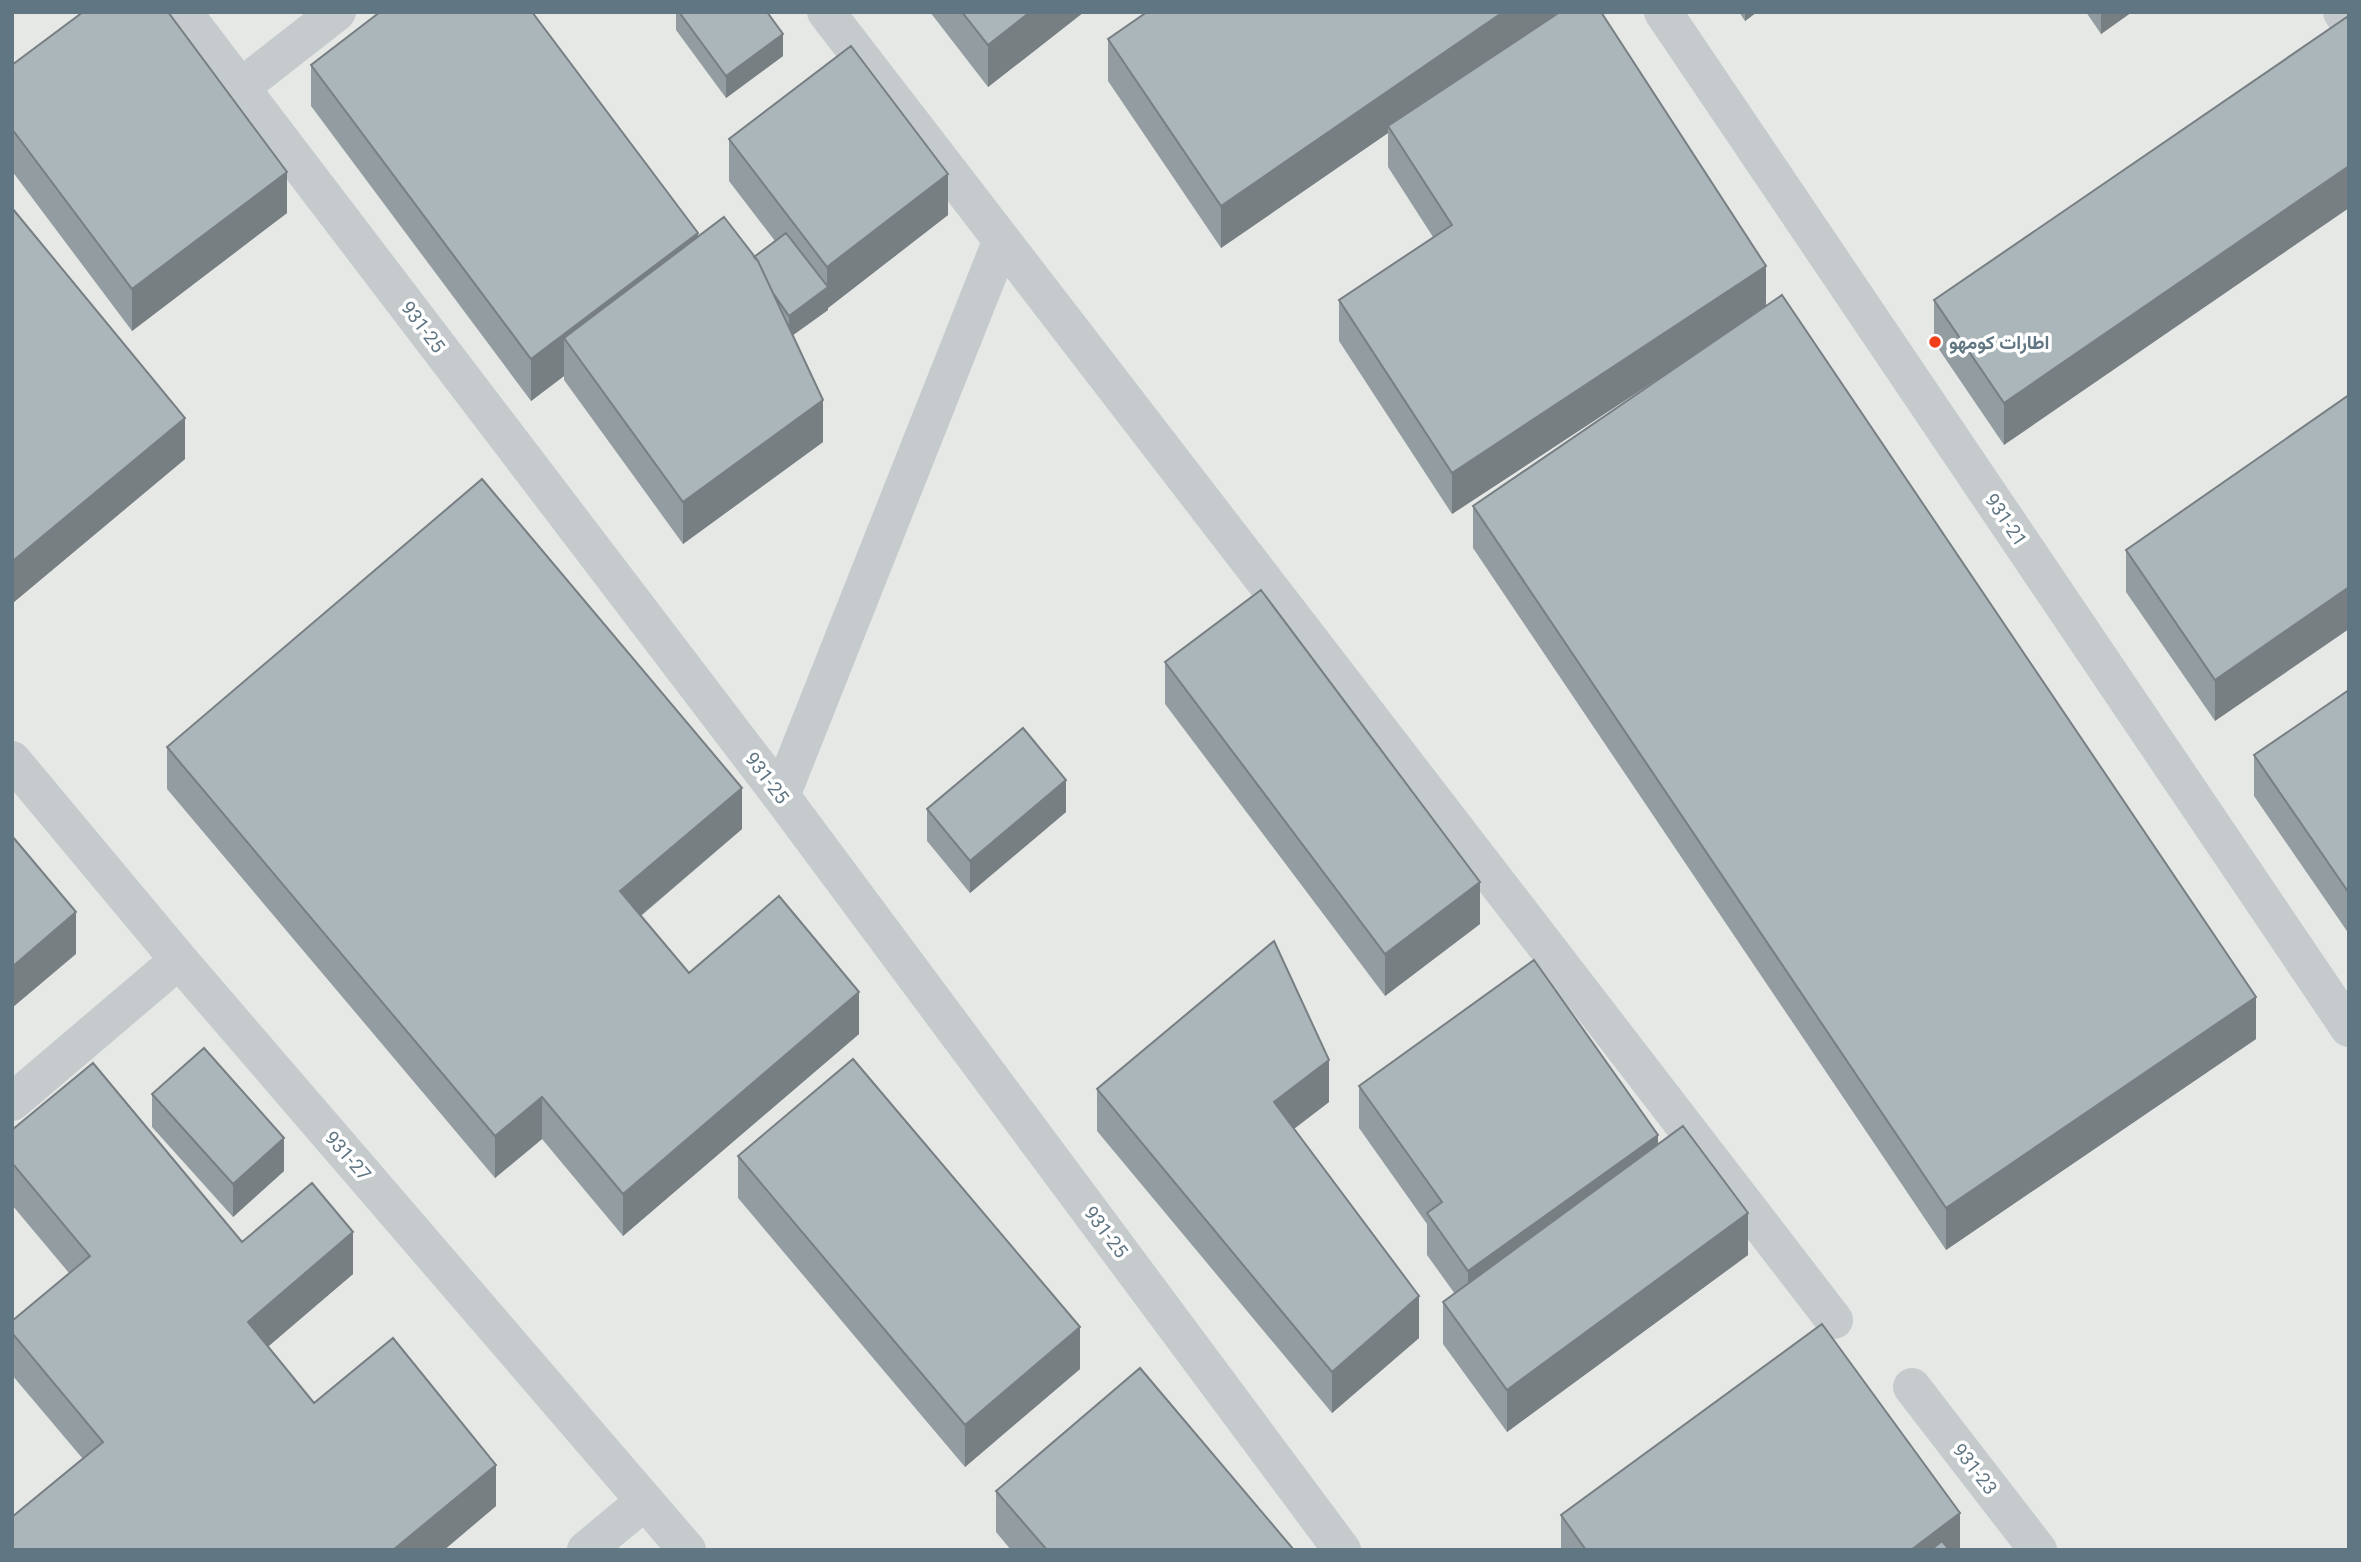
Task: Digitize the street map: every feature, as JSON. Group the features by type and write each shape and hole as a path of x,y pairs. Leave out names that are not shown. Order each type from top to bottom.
{"street":[{"name":"931-25","path":"183,12 781,796 1342,1550"},
{"path":"241,87 337,12"},
{"path":"826,12 1834,1320"},
{"name":"931-21","path":"1664,12 2349,1028"},
{"path":"2342,12 2349,23"},
{"path":"781,796 1001,242"},
{"name":"931-27","path":"12,760 180,960 687,1550"},
{"path":"12,1102 180,960"},
{"name":"931-23","path":"1912,1387 2038,1550"},
{"path":"586,1550 645,1501"}],"shaded area":[{"path":"12,12 2349,12 2349,1550 12,1550"}],"building":[{"path":"83,12 168,12 287,172 132,289 12,129 12,65"},
{"path":"380,12 532,12 698,233 531,359 311,65"},
{"path":"679,12 767,12 783,34 726,76"},
{"path":"962,12 1030,12 988,45"},
{"path":"1147,12 1503,12 1221,206 1108,39"},
{"path":"1560,12 1601,12 1766,266 1452,473 1339,300 1452,225 1388,126"},
{"path":"2347,17 2349,166 2004,403 1934,300"},
{"path":"851,46 948,174 827,267 729,139"},
{"path":"12,208 185,418 14,560 12,558"},
{"path":"724,217 758,261 823,400 683,502 564,338"},
{"path":"786,233 828,287 789,316 754,257"},
{"path":"1782,295 2256,997 1946,1208 1473,506"},
{"path":"2349,395 2349,587 2215,680 2126,550"},
{"path":"482,479 742,788 620,891 689,973 779,896 859,992 623,1194 542,1097 495,1136 167,747"},
{"path":"1261,590 1480,882 1385,954 1165,662"},
{"path":"2349,690 2349,893 2254,755"},
{"path":"1023,728 1066,780 970,861 927,809"},
{"path":"12,836 76,912 12,967"},
{"path":"1274,941 1329,1060 1274,1102 1419,1296 1332,1372 1097,1089"},
{"path":"1534,960 1658,1135 1468,1271 1427,1213 1442,1202 1359,1086"},
{"path":"204,1048 284,1138 233,1184 152,1094"},
{"path":"853,1059 1080,1327 965,1425 738,1156"},
{"path":"93,1063 242,1242 312,1183 353,1232 248,1322 314,1403 393,1338 496,1465 393,1550 12,1550 12,1517 103,1442 12,1333 12,1321 90,1256 12,1163 12,1130"},
{"path":"1683,1126 1748,1213 1507,1390 1443,1302"},
{"path":"1822,1324 1960,1513 1911,1550 1586,1550 1561,1515"},
{"path":"1140,1368 1294,1550 1047,1550 996,1491"},
{"path":"1942,1541 1949,1550 1931,1550"}],"place":[{"name":"اطارات كومهو","path":"1935,342"}]}
